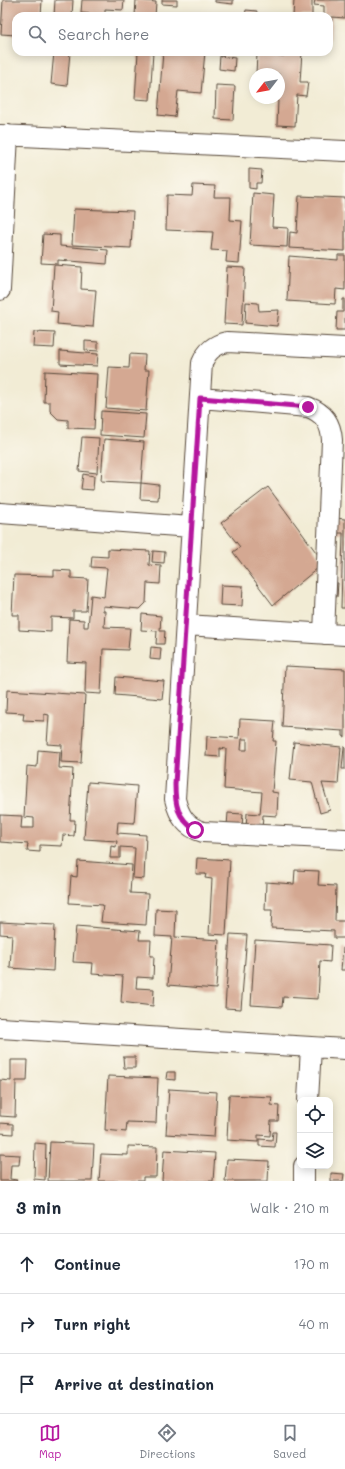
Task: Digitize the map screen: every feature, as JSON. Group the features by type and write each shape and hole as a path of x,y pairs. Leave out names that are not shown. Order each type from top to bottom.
{"street":[{"path":"0,290 4,135 345,151"},
{"path":"345,348 227,342 211,348 205,355 202,363 200,391 175,784 175,799 177,808 187,824 195,830 216,834 345,839"},
{"path":"200,391 308,407 316,410 329,422 332,431 332,440 324,634"},
{"path":"0,513 191,526"},
{"path":"186,625 345,635"},
{"path":"0,1028 345,1049"},
{"path":"308,1097 310,1048"},
{"path":"304,1169 304,1181"}],"building":[{"path":"3,0 42,0 41,12 12,12 12,35 1,34"},
{"path":"55,0 73,0 72,12 54,12"},
{"path":"82,0 124,0 123,10 105,9 105,12 81,12"},
{"path":"136,0 156,2 155,12 135,12"},
{"path":"162,0 177,0 177,5 162,4"},
{"path":"215,0 233,0 233,4 215,2"},
{"path":"294,0 312,0 312,12 293,12"},
{"path":"315,0 345,0 345,18 333,17 333,12 324,12 324,6 314,5"},
{"path":"246,10 257,11 257,12 246,12"},
{"path":"54,56 70,56 67,86 51,84"},
{"path":"138,56 153,56 150,100 135,99"},
{"path":"163,56 205,56 201,93 178,91 175,117 158,115"},
{"path":"220,56 235,58 234,71 219,69"},
{"path":"257,56 302,56 300,82 308,82 306,96 297,95 295,126 277,125 278,104 285,104 285,68 256,68"},
{"path":"216,85 235,86 233,120 215,119"},
{"path":"249,169 262,170 261,183 256,183 256,189 249,188"},
{"path":"193,185 215,186 214,197 231,197 230,220 242,221 239,263 226,262 227,251 211,250 213,232 166,230 167,195 192,196"},
{"path":"253,193 274,195 272,227 288,228 287,247 250,245"},
{"path":"299,196 345,198 345,251 289,248 290,232 297,233"},
{"path":"74,209 133,211 131,248 72,245"},
{"path":"43,234 60,235 60,246 108,250 107,264 58,260 58,264 41,263"},
{"path":"338,255 345,255 345,290 336,289 335,304 287,301 289,256 338,260"},
{"path":"54,265 82,267 81,289 96,290 93,327 57,324 58,312 51,311"},
{"path":"227,267 245,268 242,325 224,324"},
{"path":"343,299 345,299 345,330 336,330 337,312 343,312"},
{"path":"246,302 258,303 259,311 279,310 277,326 245,323"},
{"path":"34,332 55,333 54,348 33,347"},
{"path":"85,341 98,342 98,351 85,350"},
{"path":"60,351 98,354 97,366 60,364"},
{"path":"130,354 145,355 144,370 149,370 146,411 106,408 109,367 129,368"},
{"path":"45,371 97,374 94,429 68,428 68,420 58,419 50,411 50,402 44,402"},
{"path":"101,411 146,414 144,438 100,435"},
{"path":"82,437 99,438 97,473 79,471"},
{"path":"104,439 144,442 141,483 101,481"},
{"path":"83,474 94,476 93,490 81,489"},
{"path":"141,483 159,485 158,500 140,499"},
{"path":"268,487 324,563 273,605 233,552 240,547 221,523"},
{"path":"334,518 345,519 345,608 341,608 343,533 334,533"},
{"path":"108,549 150,551 149,565 161,566 160,584 147,583 146,603 140,609 103,606 103,611 105,611 104,627 130,628 128,650 103,649 101,694 85,693 86,663 67,662 69,619 84,620 84,627 88,627 91,595 104,597 107,568 91,567 92,556 108,557"},
{"path":"153,551 165,552 164,563 152,562"},
{"path":"54,570 71,571 71,578 88,579 86,611 73,611 73,618 51,617 51,632 19,630 19,615 12,615 14,575 54,576"},
{"path":"328,583 338,583 337,597 327,596"},
{"path":"221,585 243,586 242,606 220,605"},
{"path":"142,614 161,616 160,631 165,631 164,644 156,644 157,631 141,630"},
{"path":"151,647 161,648 160,660 150,659"},
{"path":"285,666 345,669 345,737 343,736 343,731 282,727"},
{"path":"116,677 164,681 162,699 115,695"},
{"path":"7,690 85,695 81,763 61,762 62,745 47,744 49,715 44,714 44,721 23,720 24,713 6,712"},
{"path":"240,719 275,721 273,741 276,741 272,792 278,793 277,816 263,815 262,829 246,828 247,813 260,814 262,792 224,789 226,749 220,748 220,757 206,756 207,736 239,738","holes":["242,739 247,739 247,750 241,750"]},
{"path":"294,742 341,747 338,784 322,783 330,810 320,813 312,782 290,780"},
{"path":"344,747 345,769 342,769"},
{"path":"38,750 60,752 59,768 73,769 70,820 75,820 74,836 63,835 62,846 40,845 40,852 27,851 28,844 0,842 0,815 22,816 21,828 34,828 34,818 24,817 27,766 37,767"},
{"path":"88,782 137,786 134,823 118,822 117,833 146,835 144,879 133,878 135,848 120,847 120,858 110,858 111,846 116,847 117,841 84,839"},
{"path":"228,813 243,814 242,827 227,826"},
{"path":"197,858 230,860 226,935 209,934 212,879 205,878 206,874 196,874"},
{"path":"78,861 132,865 130,893 148,894 146,925 101,922 103,905 69,903 71,876 77,877"},
{"path":"295,870 319,871 318,885 336,886 335,921 345,921 345,938 334,938 334,931 271,928 272,910 265,910 266,882 294,884"},
{"path":"156,909 176,910 175,937 219,940 216,989 168,985 172,937 155,936"},
{"path":"0,922 55,925 53,971 10,968 12,935 0,934"},
{"path":"76,926 140,931 139,940 151,940 150,956 154,956 153,978 137,977 136,988 154,989 153,1006 121,1002 123,976 92,974 93,963 73,962"},
{"path":"230,934 247,935 241,1009 225,1008"},
{"path":"255,940 331,945 330,962 320,961 318,999 283,997 282,1007 251,1005"},
{"path":"343,948 345,948 345,970 341,970"},
{"path":"123,1057 135,1057 135,1068 124,1068"},
{"path":"11,1060 28,1060 27,1081 16,1081 15,1117 0,1116 0,1080 11,1081"},
{"path":"167,1072 175,1072 175,1080 166,1079"},
{"path":"108,1076 158,1078 156,1123 127,1122 126,1132 105,1130"},
{"path":"169,1089 217,1092 214,1137 166,1134"},
{"path":"229,1095 272,1097 271,1105 279,1106 278,1121 271,1121 270,1136 258,1135 258,1142 227,1140"},
{"path":"0,1123 13,1124 13,1134 0,1133"},
{"path":"273,1132 276,1132 275,1147 259,1146 259,1139 272,1140"},
{"path":"50,1142 94,1144 92,1181 48,1181"},
{"path":"35,1143 46,1144 45,1180 34,1179"},
{"path":"128,1146 157,1147 156,1177 143,1177 143,1181 99,1181 101,1154 128,1155"},
{"path":"164,1150 215,1153 213,1181 162,1181"},
{"path":"0,1154 20,1155 19,1165 11,1165 10,1179 17,1181 0,1181"},
{"path":"227,1159 269,1161 268,1181 225,1181"},
{"path":"331,1173 344,1174 343,1181 331,1181"}],"route":[{"path":"195,830 181,817 177,808 175,799 175,784 200,398 308,407"}]}
